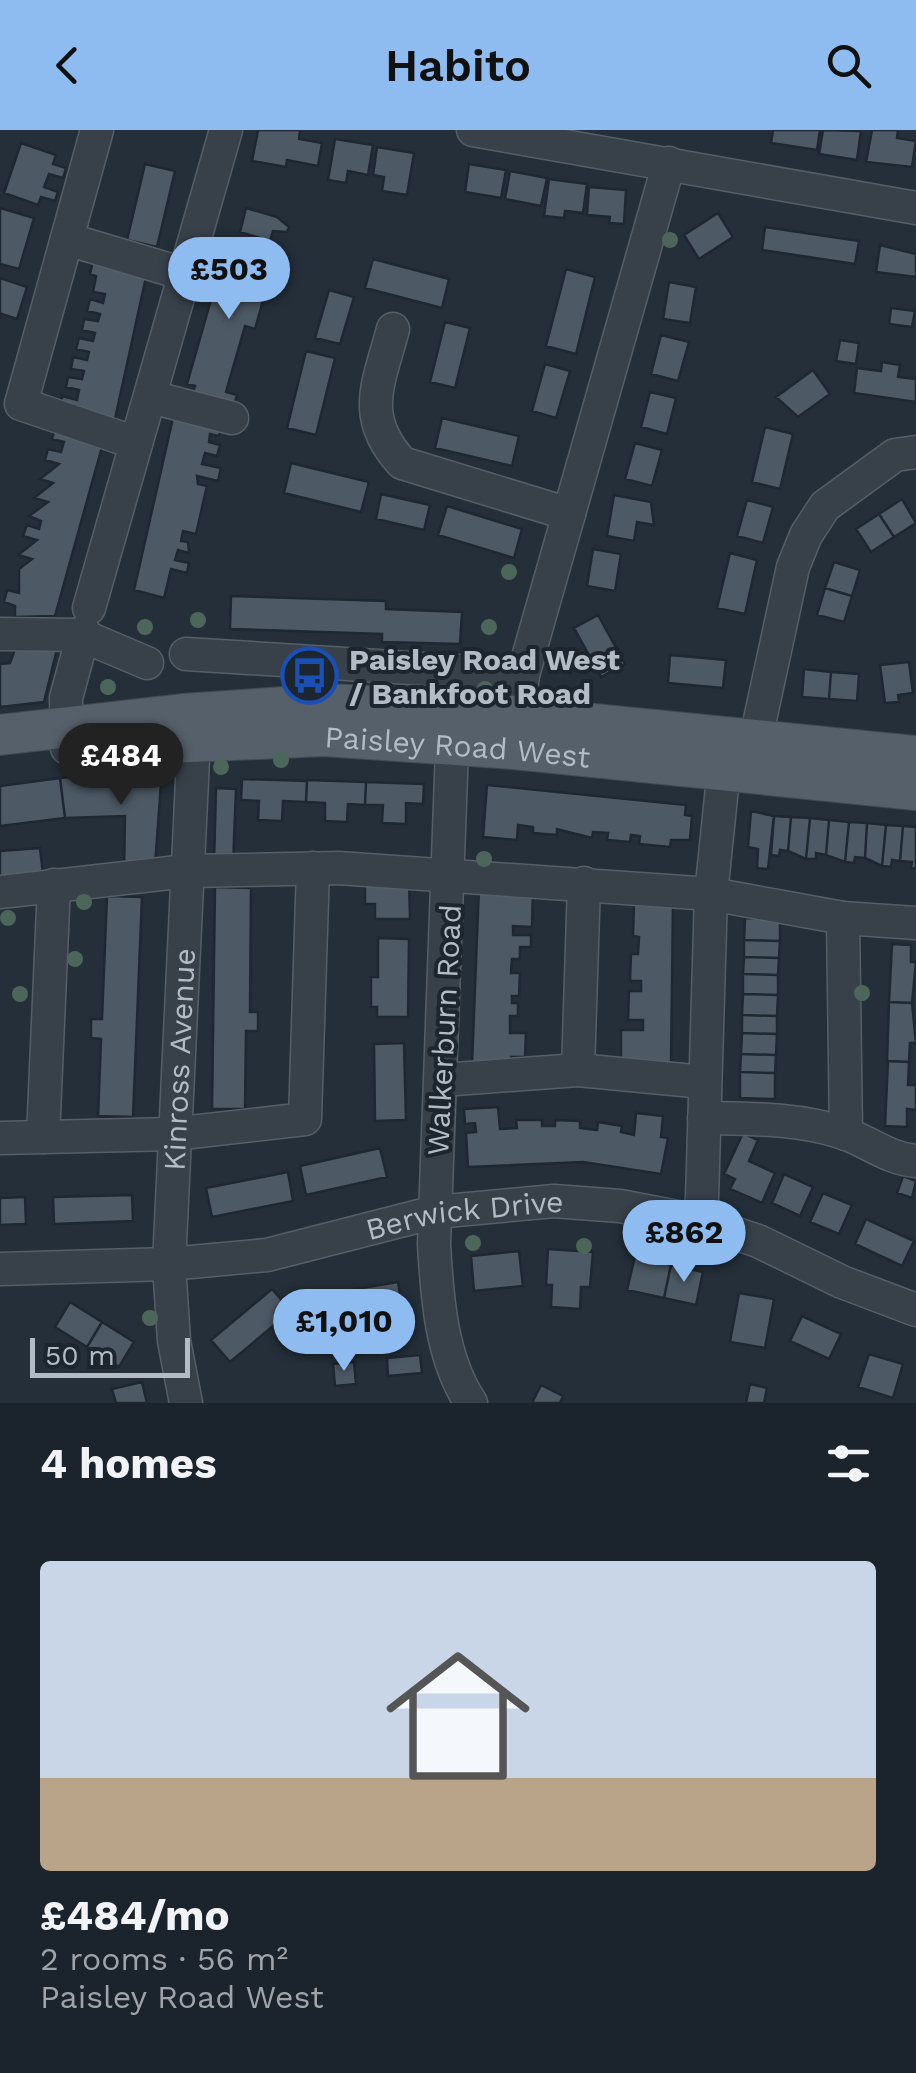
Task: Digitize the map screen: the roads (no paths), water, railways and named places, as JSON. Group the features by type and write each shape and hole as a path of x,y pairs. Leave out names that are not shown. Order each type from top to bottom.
{"main road":[{"name":"Paisley Road West","path":"0,735 66,738 193,728 328,704 453,728 738,758 916,790"},
{"name":"Paisley Road West","path":"0,756 66,738"},
{"name":"Paisley Road West","path":"738,758 916,756"}],"street":[{"path":"97,130 21,404 136,443"},
{"path":"66,738 66,698 84,625 226,130"},
{"path":"473,130 916,208"},
{"path":"515,733 524,675 669,164"},
{"path":"67,238 184,274"},
{"path":"393,328 374,413 388,447 402,463 570,514"},
{"path":"150,396 232,418"},
{"path":"698,1221 711,894 738,758 793,567 806,535 825,506 896,455 916,452"},
{"path":"0,634 84,625 147,663"},
{"path":"186,654 524,675"},
{"name":"Kinross Avenue","path":"186,1403 174,1341 169,1264 193,728"},
{"name":"Walkerburn Road","path":"453,728 451,877 435,1212 441,1317 453,1364 471,1403"},
{"path":"0,1138 173,1134 305,1119 313,868"},
{"path":"0,892 187,871 313,868 711,894 843,918 916,923"},
{"path":"578,1070 584,883"},
{"path":"43,1137 54,886"},
{"path":"843,918 846,1134"},
{"path":"442,1080 578,1070 704,1082"},
{"path":"704,1118 788,1120 846,1134 899,1160 916,1161"},
{"name":"Berwick Drive","path":"0,1269 169,1264 266,1255 435,1212 554,1202 620,1206 698,1221 758,1241 842,1282 916,1310"}],"place":[{"name":"Paisley Road West / Bankfoot Road","path":"310,676"}]}
